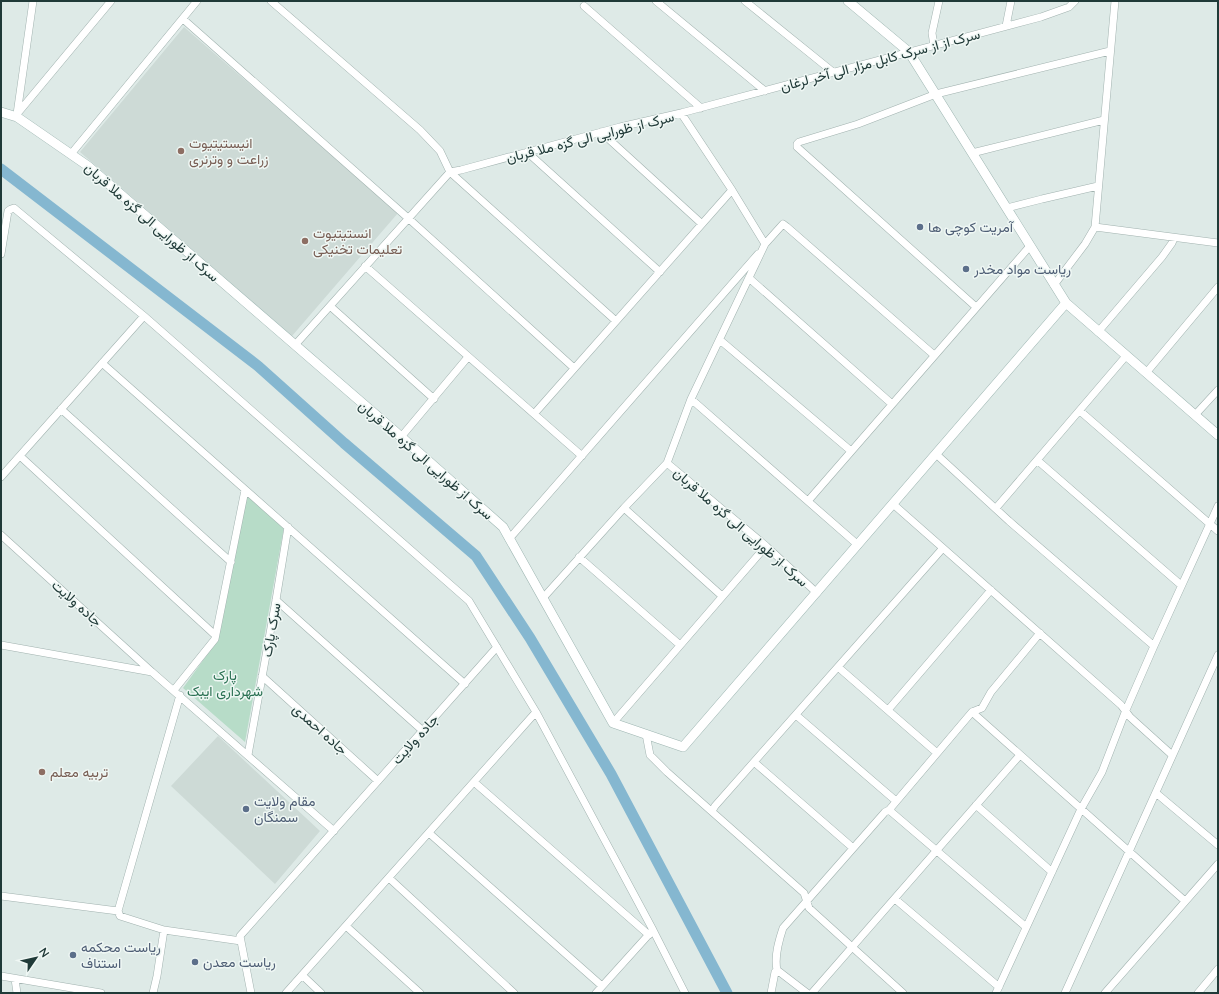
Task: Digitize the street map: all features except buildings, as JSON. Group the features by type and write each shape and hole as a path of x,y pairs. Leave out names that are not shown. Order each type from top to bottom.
{"street":[{"path":"17,115 33,1"},
{"path":"17,115 111,1"},
{"path":"71,154 197,1"},
{"path":"271,1 420,130 440,151 450,172 616,321"},
{"path":"656,1 765,90"},
{"path":"745,1 833,72"},
{"path":"848,1 909,52 1066,303 1218,435"},
{"path":"1006,26 1011,1"},
{"name":"سرک از از سرک کابل مزار الی آخر لرغان","path":"681,113 1041,17 1070,7 1076,1"},
{"path":"1054,284 1085,244 1095,227 1115,1"},
{"path":"934,46 932,33 937,2"},
{"path":"584,6 701,108"},
{"path":"183,19 408,218 574,368"},
{"path":"976,307 797,147 797,144 799,142 858,124 936,94 1110,51"},
{"name":"سرک از ظورایی الی گزه ملا قربان","path":"1,112 17,115 88,166 503,527 613,723 683,747 1066,303"},
{"name":"سرک از ظورایی الی گزه ملا قربان","path":"450,172 601,132 681,113 732,190 764,247 691,399 667,463 766,546 817,593"},
{"path":"972,153 1104,120"},
{"path":"601,132 702,224"},
{"path":"527,152 660,272"},
{"path":"295,345 450,172"},
{"path":"1007,208 1098,186"},
{"path":"534,414 732,190"},
{"path":"1,254 8,211 14,208 144,316 469,601 536,712 684,993"},
{"path":"509,539 783,224 934,355"},
{"path":"1095,227 1218,243"},
{"path":"1098,332 1162,257 1174,238"},
{"path":"808,501 1030,246"},
{"path":"365,266 582,456"},
{"path":"749,278 892,404"},
{"path":"1146,373 1218,287"},
{"path":"330,306 434,399"},
{"path":"1,477 144,316"},
{"path":"720,340 851,451"},
{"path":"996,508 1126,356"},
{"path":"401,437 468,357"},
{"path":"102,363 465,684"},
{"path":"1195,416 1218,390"},
{"path":"691,399 858,545"},
{"path":"61,409 231,562"},
{"path":"1080,411 1218,531"},
{"path":"936,454 1154,646"},
{"path":"20,456 215,635"},
{"path":"1037,460 1181,585"},
{"path":"543,598 624,508 667,463"},
{"path":"245,490 215,639 177,693 118,910 120,916 164,930 241,941 251,993"},
{"path":"893,504 1121,704 1130,717 1172,755"},
{"path":"894,899 997,990 1081,809 1102,772 1126,710 1181,585 1218,506"},
{"path":"624,508 722,596"},
{"name":"سرک پارک","path":"248,755 288,527"},
{"name":"جاده ولایت","path":"1,535 152,672 334,831"},
{"path":"613,723 766,546"},
{"path":"712,811 943,548"},
{"path":"579,557 680,645"},
{"path":"888,710 991,590"},
{"path":"276,600 423,731"},
{"path":"771,993 775,972 777,970 776,964 779,939 783,928 885,812 889,810 972,712 982,708 991,692 1040,633"},
{"name":"جاده ولایت","path":"1,645 152,672"},
{"name":"جاده ولایت","path":"241,941 240,936 497,647"},
{"path":"1065,993 1218,655"},
{"path":"838,667 938,753"},
{"name":"جاده احمدی","path":"262,676 378,781"},
{"path":"286,993 536,712"},
{"path":"972,712 1185,901"},
{"path":"796,715 896,801"},
{"path":"646,734 650,755 667,772 804,893 809,908 903,993"},
{"path":"812,993 1020,754"},
{"path":"754,762 853,848"},
{"path":"474,782 651,932"},
{"path":"1156,793 1218,845"},
{"path":"976,805 1052,872"},
{"path":"889,810 1026,927"},
{"path":"429,833 602,986"},
{"path":"1105,993 1218,864"},
{"path":"389,878 514,993"},
{"path":"1,896 118,910"},
{"path":"346,926 420,993"},
{"path":"153,993 164,930"},
{"path":"596,993 651,932"},
{"path":"1198,993 1218,969"},
{"path":"777,970 807,993"},
{"path":"302,975 321,993"},
{"path":"1,976 101,993"},
{"path":"15,978 17,993"}],"shaded area":[{"path":"184,27 398,213 292,336 80,152"},
{"name":"مقام ولایت سمنگان","path":"218,736 320,831 275,884 171,786"}],"green space":[{"name":"پارک شهرداری ایبک","path":"247,496 284,527 245,742 183,688 217,641"}],"waterway":[{"path":"1,169 258,366 344,443 476,556 530,638 611,774 727,993"}],"place":[{"name":"انیستیتیوت زراعت و وترنری","path":"181,151"},
{"name":"آمریت کوچی ها","path":"920,227"},
{"name":"انستیتیوت تعلیمات تخنیکی","path":"305,241"},
{"name":"ریاست مواد مخدر","path":"966,269"},
{"name":"تربیه معلم","path":"42,772"},
{"name":"مقام ولایت سمنگان","path":"246,809"},
{"name":"ریاست محکمه استناف","path":"73,955"},
{"name":"ریاست معدن","path":"195,962"}]}
